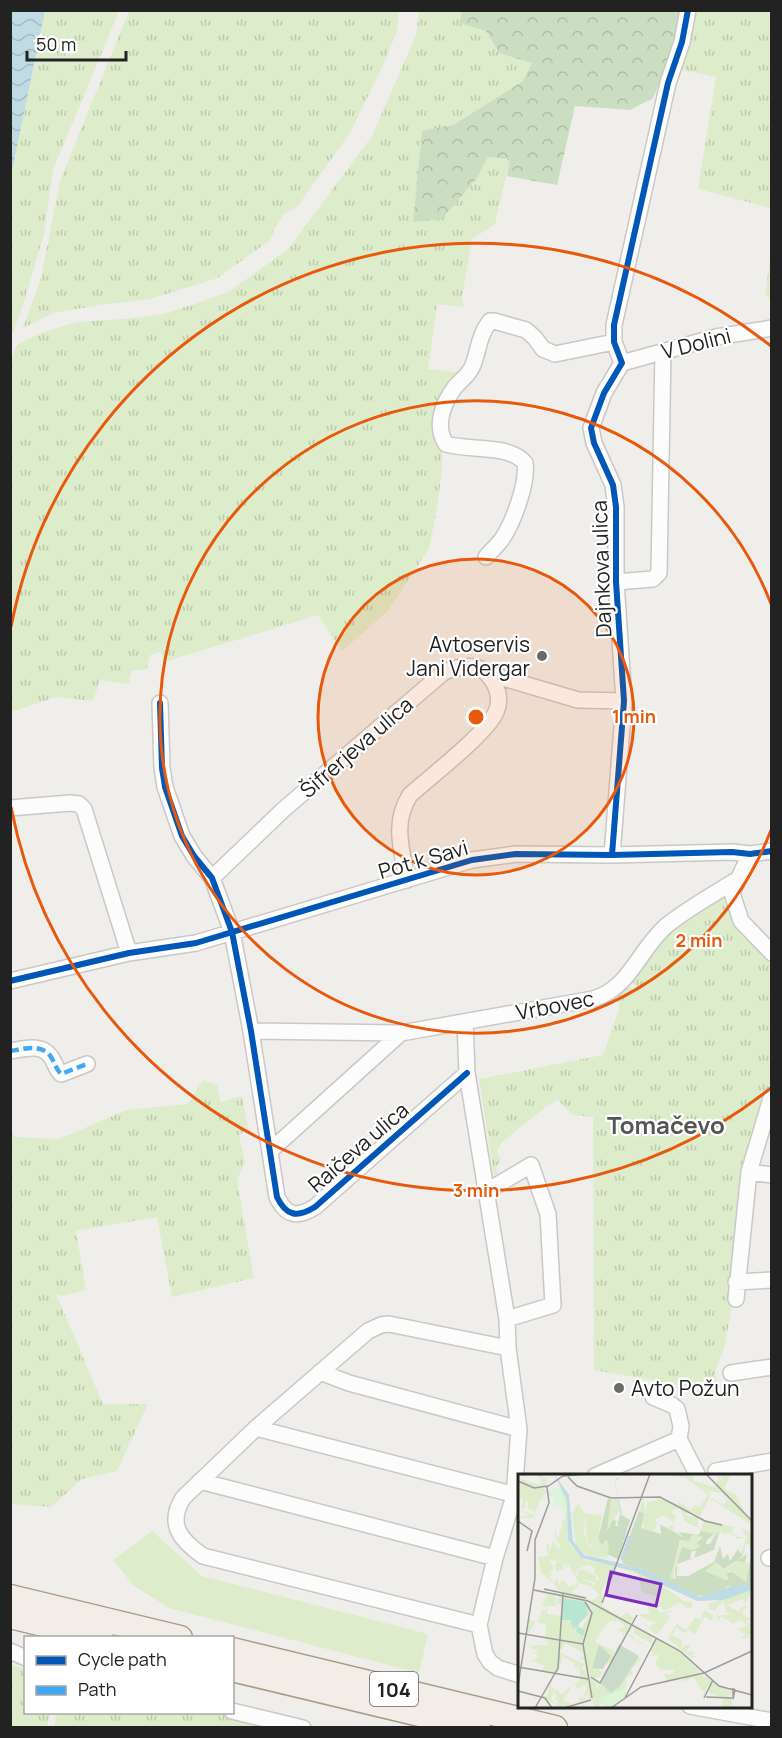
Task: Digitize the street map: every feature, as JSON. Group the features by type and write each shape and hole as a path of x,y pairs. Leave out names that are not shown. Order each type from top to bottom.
{"main road":[{"path":"10,1597 172,1636"},
{"path":"10,1616 93,1636"},
{"name":"104","path":"234,1650 555,1728"},
{"name":"104","path":"234,1669 478,1728"}],"street":[{"path":"621,363 614,342 614,325 668,83 682,42 688,10"},
{"path":"486,557 503,538 513,518 524,483 525,463 517,456 508,453 446,444 439,430 444,406 455,387 473,365 484,328 490,321 516,326 532,334 543,349 555,354 614,342"},
{"name":"V Dolini","path":"621,363 716,336 771,327"},
{"name":"Dajnkova ulica","path":"616,582 654,579 659,573 663,351"},
{"name":"Dajnkova ulica","path":"612,855 624,701 616,582 615,496 609,474 594,443 591,428 604,393 621,363"},
{"name":"Šifrerjeva ulica","path":"212,878 283,810 444,672 465,666 486,673"},
{"path":"486,673 578,700 624,701"},
{"path":"407,880 400,833 400,812 410,795 477,735 495,714 499,699 495,685 486,673"},
{"path":"160,702 162,768 165,787 182,836 194,856 212,878 232,932 270,1151"},
{"path":"10,808 70,803 79,804 84,809 129,953"},
{"name":"Pot k Savi","path":"10,981 129,953 196,943 472,860 516,854 612,855 732,852 750,854 771,851"},
{"path":"750,854 735,881 732,893 741,921 771,953"},
{"name":"Vrbovec","path":"251,1031 401,1033 604,996 625,979 649,943 667,926 735,881"},
{"path":"465,1022 467,1073 488,1191 507,1320 508,1348 519,1429 517,1496 495,1558 479,1625 483,1648 490,1662 498,1668 518,1676"},
{"path":"270,1151 401,1033"},
{"path":"10,1051 44,1049 51,1056 61,1074 87,1064"},
{"name":"Raičeva ulica","path":"270,1151 277,1197 281,1206 290,1213 300,1214 308,1211 467,1073"},
{"path":"736,1299 749,1172 771,1095"},
{"path":"488,1191 531,1165 548,1214 553,1305 507,1320"},
{"path":"749,1172 771,1174"},
{"path":"736,1282 771,1280"},
{"path":"479,1625 203,1556 188,1544 175,1518 183,1498 200,1481 256,1428 368,1331 381,1325 410,1327 508,1348"},
{"path":"731,1373 771,1367"},
{"path":"320,1372 349,1383 519,1429"},
{"path":"653,1397 677,1409 681,1426 679,1439 697,1474"},
{"path":"256,1428 517,1496"},
{"path":"600,1474 679,1439"},
{"path":"716,1471 771,1461"},
{"path":"200,1481 495,1558"},
{"path":"10,1651 24,1657"},
{"path":"706,1708 771,1721"},
{"path":"234,1711 303,1728"}],"green space":[{"path":"399,10 397,31 350,133 297,207 284,214 270,240 218,278 150,299 53,313 23,328 41,278 60,181 129,11"},
{"path":"45,11 119,11 53,170 44,234 11,338 11,176"},
{"path":"419,11 462,11 459,23 486,31 499,53 532,63 523,81 453,125 422,132 413,222 477,178 488,157 510,159 495,224 472,239 462,297 464,307 437,304 428,369 464,373 453,384 442,447 437,508 429,549 387,612 342,651 318,615 164,662 161,652 150,655 147,669 132,671 128,684 100,680 93,701 56,697 11,712 10,363 17,345 40,333 77,322 137,318 162,314 198,303 230,291 288,249 372,136 416,35"},
{"path":"462,11 684,11 671,57 653,98 630,110 575,106 557,185 507,176 510,159 488,157 477,178 442,219 413,222 422,131 453,125 523,81 532,63 499,53 486,31 459,23"},
{"path":"694,11 771,11 771,208 698,189 716,77 681,70"},
{"path":"771,254 771,299 765,295"},
{"path":"724,896 771,960 772,1077 744,1163 733,1301 724,1349 715,1371 717,1381 696,1388 594,1370 593,1117 573,1115 558,1100 548,1105 501,1143 497,1152 501,1160 496,1167 498,1174 494,1175 479,1079 603,1055 619,1009 616,997 628,987 633,989 636,985 630,980 663,934"},
{"path":"203,1080 217,1085 221,1102 242,1096 248,1129 239,1135 245,1162 237,1180 254,1278 172,1297 157,1217 76,1231 86,1290 62,1296 56,1294 103,1404 148,1404 117,1471 82,1479 51,1507 11,1504 11,1127 14,1137 59,1139 126,1110 188,1104"},
{"path":"152,1531 202,1576 428,1634 419,1673 169,1608 133,1585 113,1560"},
{"path":"10,1666 24,1668 24,1714 50,1714 47,1727 11,1727"},
{"path":"57,1714 220,1714 274,1727 54,1728"}],"water":[{"path":"10,11 45,11 11,176"}],"marked path":[{"path":"10,1051 32,1048 43,1050 51,1057 61,1074 87,1064"}],"cycle path":[{"path":"612,855 624,701 616,582 616,507 613,485 594,443 591,428 604,393 622,363 614,342 614,325 668,83 682,42 688,10"},
{"path":"160,703 162,768 165,787 182,836 194,856 212,878 232,932 251,1031 277,1197 284,1208 297,1214 315,1207 467,1073"},
{"path":"10,981 129,953 196,943 472,860 516,854 612,855 732,852 750,854 772,851"}],"place":[{"name":"Avtoservis Jani Vidergar","path":"542,656"},
{"name":"Avto Požun","path":"619,1388"}],"district":[{"name":"Tomačevo","path":"666,1124"}]}
